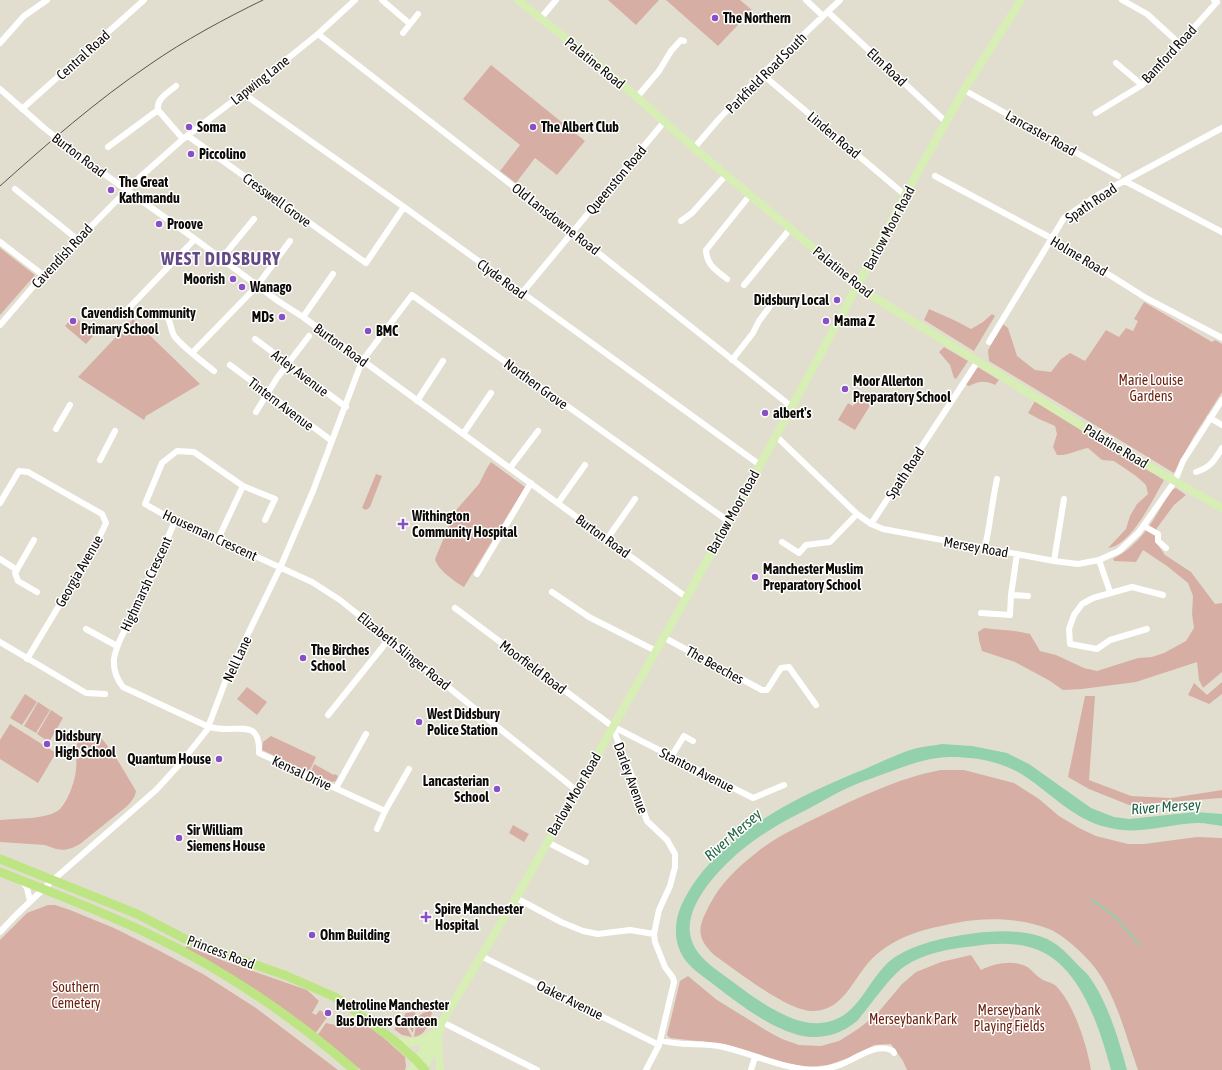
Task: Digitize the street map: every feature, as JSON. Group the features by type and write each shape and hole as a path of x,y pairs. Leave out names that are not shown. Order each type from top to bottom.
{"highway":[{"name":"Princess Road","path":"0,859 136,914 191,942 307,984 348,1006 395,1041 417,1061 424,1070"},
{"name":"Princess Road","path":"0,872 44,889 153,936 216,970 305,1030 354,1070"}],"main road":[{"name":"Palatine Road","path":"518,0 593,60 750,196 875,298 1124,452 1222,508"},
{"name":"Barlow Moor Road","path":"424,1070 435,1036 442,1022 516,898 612,726 664,637 792,407 905,196 964,90 1021,0"},
{"name":"Barlow Moor Road","path":"412,1070 435,1036"},
{"path":"395,1041 410,1043 435,1036 440,1070"}],"street":[{"path":"0,43 24,16 47,0"},
{"name":"Central Road","path":"22,109 144,0"},
{"name":"Lapwing Lane","path":"127,190 186,138 244,94 318,34 355,0"},
{"path":"382,0 410,24"},
{"path":"540,18 556,0"},
{"name":"Elm Road","path":"806,0 826,14 946,122"},
{"name":"Parkfield Road South","path":"694,148 718,120 762,74 840,0"},
{"path":"1122,0 1147,14 1180,44"},
{"name":"Bamford Road","path":"1096,113 1142,85 1180,44 1216,1"},
{"path":"403,33 418,14"},
{"name":"Old Lansdowne Road","path":"318,34 572,232 792,407"},
{"path":"637,97 659,72 671,51 681,40 684,41"},
{"path":"1116,63 1142,85"},
{"name":"Linden Road","path":"762,74 905,196"},
{"path":"108,147 158,110 160,100 176,86"},
{"name":"Burton Road","path":"0,89 42,127 66,146 686,597"},
{"name":"Lancaster Road","path":"964,90 1118,176"},
{"name":"Clyde Road","path":"244,94 404,207 760,464"},
{"name":"Cresswell Grove","path":"158,110 186,138 366,263 404,207"},
{"name":"Queenston Road","path":"522,293 664,122"},
{"name":"Spath Road","path":"989,342 1064,218 1098,195 1222,128"},
{"path":"681,221 692,213 726,175"},
{"name":"Holme Road","path":"935,176 1051,238 1146,298 1221,335"},
{"path":"1125,181 1222,232"},
{"path":"14,189 77,239"},
{"name":"Cavendish Road","path":"0,325 43,275 127,190"},
{"path":"728,279 711,266 706,258 706,250 750,196"},
{"path":"221,259 254,219"},
{"path":"744,285 790,229"},
{"path":"128,309 195,239"},
{"path":"192,353 257,286 290,241"},
{"path":"0,242 43,275"},
{"path":"303,317 333,274"},
{"name":"Northen Grove","path":"362,361 412,295 728,521"},
{"path":"732,360 754,333 759,321 771,306"},
{"path":"159,312 163,312 168,318 175,337 214,371"},
{"path":"256,412 267,394 309,336"},
{"name":"Arley Avenue","path":"255,339 346,407"},
{"name":"Nell Lane","path":"0,932 52,881 154,792 179,765 209,727 227,677 280,568 346,407 362,361"},
{"path":"417,401 443,361"},
{"name":"Spath Road","path":"871,524 978,361"},
{"name":"Tintern Avenue","path":"230,365 332,441"},
{"path":"463,434 491,393"},
{"name":"Mersey Road","path":"776,436 857,514 883,530 1078,564 1099,560 1119,551 1140,532 1175,481 1183,461 1222,400"},
{"path":"56,428 70,405"},
{"path":"1210,418 1222,425"},
{"path":"100,460 115,431"},
{"path":"510,468 538,431"},
{"path":"1196,472 1205,469 1212,463 1222,448"},
{"name":"Houseman Crescent","path":"265,520 275,499 243,486 194,452 177,451 162,463 145,504 175,522 218,539 280,568"},
{"path":"558,503 584,465"},
{"name":"Georgia Avenue","path":"0,503 18,471 28,472 102,514 106,523 96,544 27,659"},
{"path":"985,547 997,479"},
{"path":"477,574 530,483"},
{"path":"218,539 243,486"},
{"path":"607,539 635,499"},
{"path":"1054,561 1064,499"},
{"path":"782,542 799,554 806,545 830,542 857,514"},
{"name":"Highmarsh Crescent","path":"175,522 141,599 117,646 114,658 114,670 123,687 209,727"},
{"path":"1144,526 1158,534 1158,541 1166,548"},
{"path":"34,540 16,573 18,581 37,592"},
{"path":"981,614 1010,615 1011,595 1017,554"},
{"path":"0,559 17,570"},
{"path":"1099,560 1110,592"},
{"name":"Elizabeth Slinger Road","path":"280,568 312,582 340,600 576,790"},
{"path":"1147,629 1110,640 1097,648 1070,644 1069,630 1074,615 1082,604 1092,598 1132,587 1163,595"},
{"path":"552,592 589,617 656,651"},
{"path":"1011,595 1028,596"},
{"name":"Moorfield Road","path":"455,608 612,726"},
{"name":"Highmarsh Crescent","path":"86,629 117,646"},
{"name":"The Beeches","path":"664,637 762,690 767,690 781,668 789,667 816,705"},
{"path":"328,715 389,639"},
{"path":"0,642 86,693 105,694"},
{"name":"Stanton Avenue","path":"612,726 753,798 784,785"},
{"name":"Darley Avenue","path":"612,726 647,821 667,840 675,854 675,867 670,886 659,910 654,934 655,942 665,967 674,982 659,1042 646,1070"},
{"name":"Kensal Drive","path":"209,727 223,729 243,728 249,730 255,734 258,740 259,753 385,811"},
{"path":"336,788 366,734"},
{"path":"671,757 684,736 693,741"},
{"path":"377,829 385,811 409,769"},
{"path":"547,842 586,862"},
{"path":"21,880 27,888 30,901"},
{"path":"516,898 561,922 583,931 598,934 630,930 654,934"},
{"name":"Oaker Avenue","path":"481,956 659,1042 723,1046 776,1065 796,1070 818,1070 841,1067 875,1049 890,1049 894,1053"},
{"path":"442,1022 537,1070"},
{"path":"751,1070 755,1057"}],"green space":[{"path":"608,0 659,0 636,25"},
{"name":"The Northern","path":"666,0 740,0 752,10 718,46"},
{"name":"The Albert Club","path":"491,65 585,141 557,175 535,158 516,183 500,171 520,145 463,99"},
{"path":"0,248 35,275 0,315"},
{"name":"Marie Louise Gardens","path":"1144,302 1212,342 1215,340 1222,344 1222,392 1194,436 1174,473 989,361 988,350 1003,324 1008,328 1017,356 1035,370 1051,372 1061,359 1070,353 1085,361 1106,330 1119,337 1126,328 1133,331 1138,321 1134,319"},
{"path":"929,309 971,329 983,322 992,314 995,316 974,351 924,320"},
{"path":"74,316 95,334 86,344 65,326"},
{"path":"133,319 200,384 146,416 144,420 78,377"},
{"path":"944,347 968,361 956,379 954,378 950,365 939,352"},
{"path":"976,366 999,380 995,385 988,382 979,382 969,386 965,384"},
{"path":"859,397 871,404 855,430 838,420 848,403 853,406"},
{"path":"1035,401 1164,480 1148,509 1133,531 1117,545 1108,548 1126,529 1130,516 1137,504 1148,494 1146,485 1114,461 1102,460 1088,448 1069,454 1057,455 1053,447 1057,434 1055,426 1028,413"},
{"path":"491,462 525,487 464,587 451,579 439,567 435,559 457,509 479,484"},
{"path":"376,474 382,476 370,507 366,510 362,508"},
{"path":"1176,488 1186,495 1174,505 1157,528 1155,541 1165,555 1191,572 1215,604 1222,603 1222,672 1203,688 1199,680 1197,662 1136,682 1063,690 1050,681 1015,662 982,651 978,632 984,628 1019,632 1030,634 1040,651 1056,655 1084,668 1097,671 1138,658 1152,657 1164,653 1186,641 1194,628 1192,614 1193,596 1188,583 1167,566 1143,550 1136,562 1114,561 1113,559 1123,553 1140,537 1154,519 1171,490"},
{"path":"1222,682 1222,694 1209,704 1188,695 1194,683 1207,695"},
{"path":"247,687 267,702 257,715 237,699"},
{"path":"25,694 37,702 22,725 10,718"},
{"path":"1085,696 1095,696 1089,780 1131,796 1171,798 1222,790 1222,798 1129,805 1089,789 1068,777"},
{"path":"38,702 50,710 36,733 24,726"},
{"path":"51,710 63,718 49,742 37,734"},
{"path":"10,724 56,753 38,783 0,759 0,740"},
{"path":"94,731 112,751 136,791 131,802 80,844 72,848 64,850 45,845 0,842 0,820 40,817 55,813 60,809 71,791 74,780 78,741 86,733"},
{"path":"271,736 316,757 309,772 262,750 263,742"},
{"path":"314,764 338,776 336,781 332,782 311,772"},
{"path":"941,770 964,770 1014,783 1039,799 1059,816 1079,828 1096,836 1128,844 1144,844 1197,837 1222,838 1222,1070 1138,1070 1111,995 1094,966 1062,936 1038,925 991,919 967,921 914,933 895,942 876,955 842,998 834,1005 813,1011 802,1009 790,1004 762,989 714,955 708,948 701,937 700,931 703,919 710,904 730,876 763,848 778,838 816,818 862,797 909,778"},
{"path":"513,825 529,834 524,842 509,833"},
{"name":"Southern Cemetery","path":"48,905 55,905 70,910 114,928 203,974 256,1008 338,1070 0,1070 0,940 27,913"},
{"path":"187,946 224,961 307,990 319,1001 312,1013 316,1015 320,1010 328,1016 315,1034 185,949"},
{"path":"971,955 981,970 1002,963 1018,964 1028,967 1042,979 1056,986 1063,994 1079,1025 1091,1070 907,1070 903,1061 891,1044 874,1045 854,1056 828,1065 805,1067 772,1060 724,1044 670,1038 667,1035 680,981 688,976 717,1000 782,1039 799,1045 821,1046 839,1041 876,1015 902,984 916,972 941,962"},
{"path":"431,1011 432,1013 425,1031 419,1036 414,1037 416,1023 419,1016"},
{"path":"414,1012 416,1014 412,1032 404,1016 406,1013"},
{"path":"342,1016 362,1021 385,1039 405,1057 405,1070 361,1070 317,1036 326,1023 335,1025"},
{"path":"403,1020 412,1037 402,1035 394,1029"}],"shaded area":[{"path":"942,744 972,746 1007,753 1029,764 1091,808 1114,817 1129,819 1196,812 1222,814 1222,826 1198,823 1140,830 1116,829 1102,826 1081,817 1018,772 990,761 961,757 943,757 913,763 862,782 834,795 777,825 742,850 720,870 701,895 694,908 690,921 690,934 692,942 705,960 760,1001 796,1020 808,1023 820,1023 834,1020 845,1014 854,1006 885,965 895,957 912,948 940,939 978,933 1006,931 1033,934 1047,939 1060,947 1088,975 1095,985 1107,1008 1127,1070 1111,1070 1094,1018 1077,985 1066,970 1053,958 1030,947 1015,944 990,944 929,954 913,961 899,971 886,984 857,1021 852,1025 835,1034 817,1037 797,1035 759,1017 699,973 686,961 682,955 676,937 676,926 682,905 696,880 712,860 731,843 751,827 773,813 818,789 907,751"}],"waterway":[{"path":"1091,899 1119,920 1139,945"}],"tram line":[{"path":"0,186 73,123 129,79 191,38 263,0"}],"place":[{"name":"The Northern","path":"715,18"},
{"name":"Soma","path":"189,127"},
{"name":"The Albert Club","path":"533,127"},
{"name":"Piccolino","path":"191,154"},
{"name":"The Great Kathmandu","path":"111,190"},
{"name":"Proove","path":"159,224"},
{"name":"Moorish","path":"233,279"},
{"name":"Wanago","path":"242,287"},
{"name":"Didsbury Local","path":"837,300"},
{"name":"MDs","path":"282,317"},
{"name":"Cavendish Community Primary School","path":"73,321"},
{"name":"Mama Z","path":"826,321"},
{"name":"BMC","path":"368,331"},
{"name":"Moor Allerton Preparatory School","path":"845,389"},
{"name":"albert's","path":"765,413"},
{"name":"Withington Community Hospital","path":"403,524"},
{"name":"Manchester Muslim Preparatory School","path":"755,577"},
{"name":"The Birches School","path":"303,658"},
{"name":"West Didsbury Police Station","path":"419,722"},
{"name":"Didsbury High School","path":"47,744"},
{"name":"Quantum House","path":"219,759"},
{"name":"Lancasterian School","path":"497,789"},
{"name":"Sir William Siemens House","path":"179,838"},
{"name":"Spire Manchester Hospital","path":"426,917"},
{"name":"Ohm Building","path":"312,935"},
{"name":"Metroline Manchester Bus Drivers Canteen","path":"328,1013"}],"district":[{"name":"WEST DIDSBURY","path":"221,259"}],"water label":[{"name":"River Mersey","path":"1166,807"},
{"name":"River Mersey","path":"733,835"}],"park label":[{"name":"Merseybank Playing Fields","path":"1009,1018"},
{"name":"Merseybank Park","path":"913,1019"}]}
